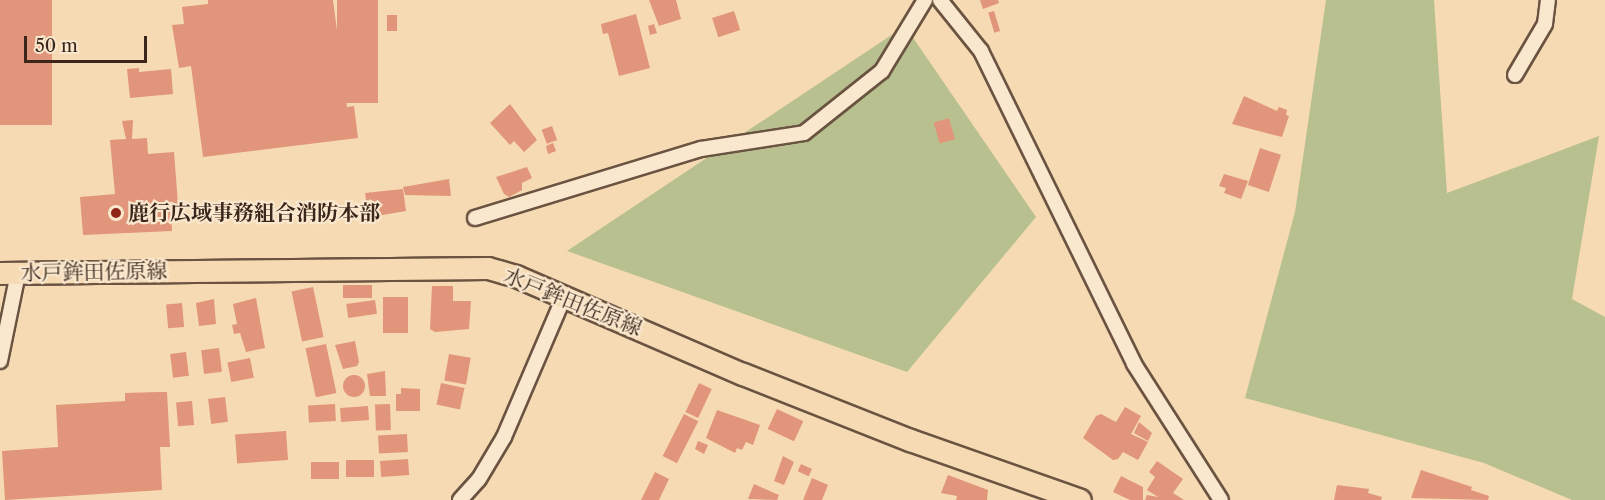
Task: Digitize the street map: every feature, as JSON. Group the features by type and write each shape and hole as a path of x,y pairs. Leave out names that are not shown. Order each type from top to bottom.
{"main road":[{"name":"水戸鉾田佐原線","path":"9,273 488,268 516,276 910,440 1080,500"}],"street":[{"path":"475,218 701,149 804,133 882,71 925,0"},
{"path":"940,0 981,51 1134,364 1221,500"},
{"path":"1515,75 1545,24 1548,0"},
{"path":"0,361 9,273"},
{"path":"460,500 479,479 504,437 564,297"}],"green space":[{"path":"1326,0 1434,0 1447,193 1599,136 1572,299 1605,317 1605,500 1572,500 1484,463 1245,398 1295,212"},
{"path":"905,26 1036,217 907,372 567,251"}],"building":[{"path":"0,0 52,0 52,125 0,125"},
{"path":"208,0 333,0 347,107 354,106 358,138 203,157 191,66 179,68 172,25 184,24 182,7 208,4"},
{"path":"337,0 378,0 378,103 337,103"},
{"path":"649,0 676,0 681,19 659,26"},
{"path":"980,0 998,0 999,3 983,9"},
{"path":"734,11 740,30 718,37 712,18"},
{"path":"994,11 1000,31 994,33 988,13"},
{"path":"636,14 650,68 619,76 608,33 603,34 601,24"},
{"path":"387,15 397,15 397,31 387,31"},
{"path":"654,24 657,33 650,35 648,26"},
{"path":"139,68 139,72 171,69 173,94 130,98 127,69"},
{"path":"1244,96 1277,111 1279,107 1287,110 1286,115 1289,116 1282,137 1232,124"},
{"path":"510,104 537,140 524,152 514,141 510,145 490,123"},
{"path":"949,118 955,139 940,144 934,122"},
{"path":"133,120 132,139 147,138 148,154 174,152 178,204 171,204 172,231 83,235 80,197 115,194 110,140 126,139 122,121"},
{"path":"552,126 557,140 547,144 542,130"},
{"path":"553,143 556,151 548,154 546,146"},
{"path":"1260,148 1281,155 1269,192 1248,185"},
{"path":"527,167 532,178 522,183 522,190 509,197 504,194 496,177"},
{"path":"1224,174 1248,181 1241,199 1224,193 1226,188 1219,186"},
{"path":"449,179 451,196 405,195 403,187"},
{"path":"403,189 406,211 371,217 368,213 365,193"},
{"path":"343,285 372,285 372,298 343,298"},
{"path":"432,286 453,286 453,301 471,301 469,329 435,332 430,329"},
{"path":"313,287 324,337 302,341 291,292"},
{"path":"383,297 408,297 408,333 383,333"},
{"path":"256,298 265,348 246,352 240,333 234,334 232,325 237,324 233,304"},
{"path":"214,299 216,324 199,326 196,303"},
{"path":"375,300 377,314 348,318 346,304"},
{"path":"182,303 184,327 168,328 166,304"},
{"path":"355,341 359,362 357,366 343,369 335,345"},
{"path":"326,344 336,393 316,397 305,348"},
{"path":"219,348 222,372 204,374 201,350"},
{"path":"186,352 189,376 173,378 170,354"},
{"path":"449,354 471,358 466,384 444,381"},
{"path":"250,358 254,378 231,382 227,362"},
{"path":"385,371 386,396 370,396 367,374"},
{"path":"350,375 358,375 365,382 365,390 358,397 350,397 343,390 343,382"},
{"path":"441,383 464,388 460,410 436,405"},
{"path":"699,383 712,389 698,418 685,412"},
{"path":"401,388 420,389 420,411 396,411 396,394 401,394"},
{"path":"167,392 170,447 160,447 162,490 5,500 2,451 58,447 56,405 125,401 125,393"},
{"path":"225,397 228,422 211,424 208,399"},
{"path":"192,401 194,425 178,426 176,402"},
{"path":"335,404 336,421 309,422 308,405"},
{"path":"390,404 391,430 376,431 375,405"},
{"path":"368,406 369,420 341,422 340,408"},
{"path":"1125,407 1141,416 1131,434 1148,442 1138,460 1123,452 1118,459 1113,460 1083,438 1096,416 1101,414 1116,422"},
{"path":"777,409 803,421 794,441 768,429"},
{"path":"717,410 760,425 753,445 746,442 742,450 737,448 735,453 706,438"},
{"path":"684,414 698,421 677,463 663,456"},
{"path":"1139,422 1152,433 1148,441 1134,433"},
{"path":"286,431 288,460 237,463 235,435"},
{"path":"407,434 408,452 379,453 378,436"},
{"path":"698,441 708,445 704,454 695,449"},
{"path":"783,456 794,462 784,485 774,481"},
{"path":"408,459 409,475 381,477 380,461"},
{"path":"346,460 374,460 374,477 346,477"},
{"path":"1157,461 1183,479 1173,493 1184,500 1145,500 1147,495 1158,497 1147,490 1155,477 1149,472"},
{"path":"311,462 339,462 339,479 311,479"},
{"path":"801,464 812,469 809,476 798,471"},
{"path":"1421,470 1472,487 1471,490 1489,496 1488,500 1411,498"},
{"path":"655,472 669,479 659,500 641,500"},
{"path":"948,475 988,490 987,500 956,500 957,496 941,493"},
{"path":"1121,476 1143,487 1143,500 1130,500 1113,492"},
{"path":"812,478 828,485 822,500 803,500"},
{"path":"754,484 779,495 777,500 748,499"},
{"path":"1337,485 1369,489 1368,493 1382,497 1381,500 1334,500"}],"place":[{"name":"鹿行広域事務組合消防本部","path":"116,213"}]}
